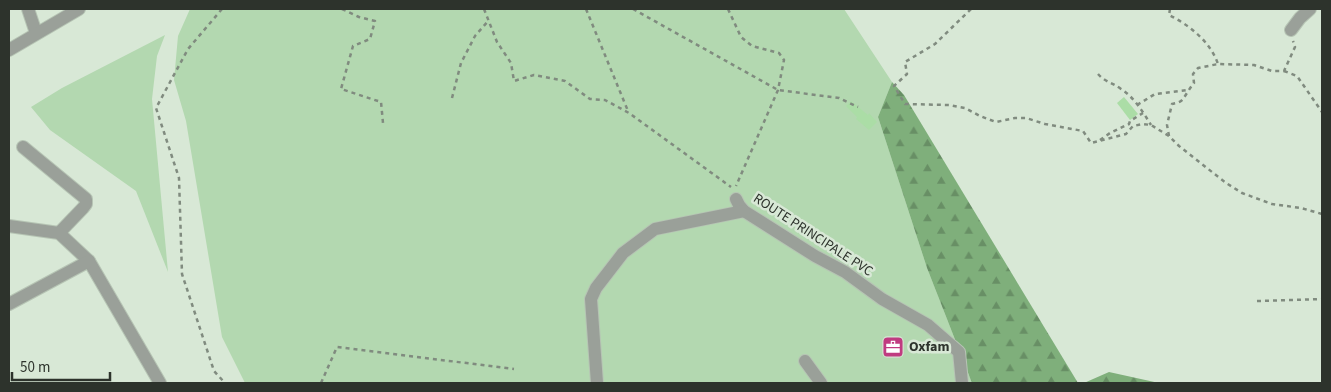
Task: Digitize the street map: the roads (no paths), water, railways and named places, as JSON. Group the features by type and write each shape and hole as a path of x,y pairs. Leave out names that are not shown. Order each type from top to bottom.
{"street":[{"path":"28,9 36,33"},
{"path":"9,50 79,9"},
{"path":"1291,30 1310,9"},
{"path":"24,147 86,199 86,204 83,208 59,233"},
{"name":"ROUTE PRINCIPALE PVC","path":"735,195 744,211 815,256 845,272 882,299 928,325 959,352 962,383"},
{"path":"597,383 591,299 596,288 623,253 655,229 744,211"},
{"path":"9,226 59,233 88,261 160,383"},
{"path":"9,304 88,261"},
{"path":"805,361 821,383"}],"place":[{"name":"Oxfam","path":"893,347"}]}
